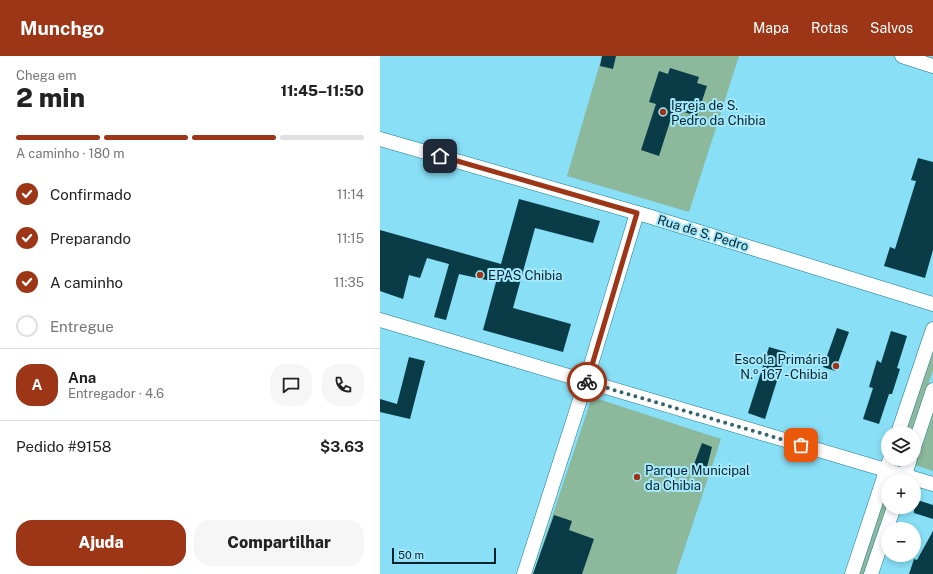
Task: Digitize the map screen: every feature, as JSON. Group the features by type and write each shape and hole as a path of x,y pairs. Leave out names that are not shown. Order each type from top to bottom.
{"street":[{"path":"902,56 933,66"},
{"name":"Rua de S. Pedro","path":"380,139 637,213 933,304"},
{"path":"524,574 586,381 637,213"},
{"path":"380,320 586,381 881,462"},
{"path":"900,426 933,329"},
{"path":"921,426 933,390"},
{"path":"852,574 887,466"},
{"path":"890,466 899,474"},
{"path":"921,482 933,484"},
{"path":"872,574 892,514"}],"green space":[{"path":"602,56 739,56 689,212 567,176"},
{"path":"933,348 933,370 914,426 906,426"},
{"name":"Parque Municipal da Chibia","path":"592,397 721,439 676,574 533,574"},
{"path":"933,409 933,471 918,466 921,466 921,446"},
{"path":"881,507 881,514 886,514 883,522 881,522 881,528 866,574 858,574"}],"building":[{"path":"602,56 616,56 613,69 600,66"},
{"name":"Igreja de S. Pedro da Chibia","path":"670,68 699,77 697,83 707,86 697,116 674,109 659,156 641,150 656,104 649,102 659,71 668,74"},
{"path":"918,158 933,162 933,250 925,278 884,266 890,247 895,249 916,181 911,180"},
{"path":"519,199 600,221 593,243 535,228 513,308 571,324 563,352 483,330 496,282 459,274 446,320 434,317 449,264 427,258 420,278 409,275 403,299 380,291 380,230 501,264"},
{"path":"837,328 849,332 835,371 823,367"},
{"path":"891,331 907,336 897,368 900,369 892,394 889,394 879,424 863,419 873,388 869,387 877,360 881,363"},
{"path":"769,347 786,352 765,419 748,413"},
{"path":"409,357 425,361 410,419 380,412 380,399 397,404"},
{"path":"702,443 712,447 706,471 693,467"},
{"path":"921,501 933,505 933,519 917,514 921,514"},
{"path":"554,515 572,521 569,530 594,539 582,574 533,574"},
{"path":"933,531 933,574 909,574 913,562 921,562 921,553"}],"way so far":[{"path":"587,382 801,445"}],"place":[{"name":"Igreja de S. Pedro da Chibia","path":"663,112"},
{"name":"EPAS Chibia","path":"480,275"},
{"name":"Escola Primária N.º 167 - Chibia","path":"836,366"},
{"name":"Parque Municipal da Chibia","path":"637,477"}],"route":[{"path":"440,156 637,213 586,381 587,382"}]}
